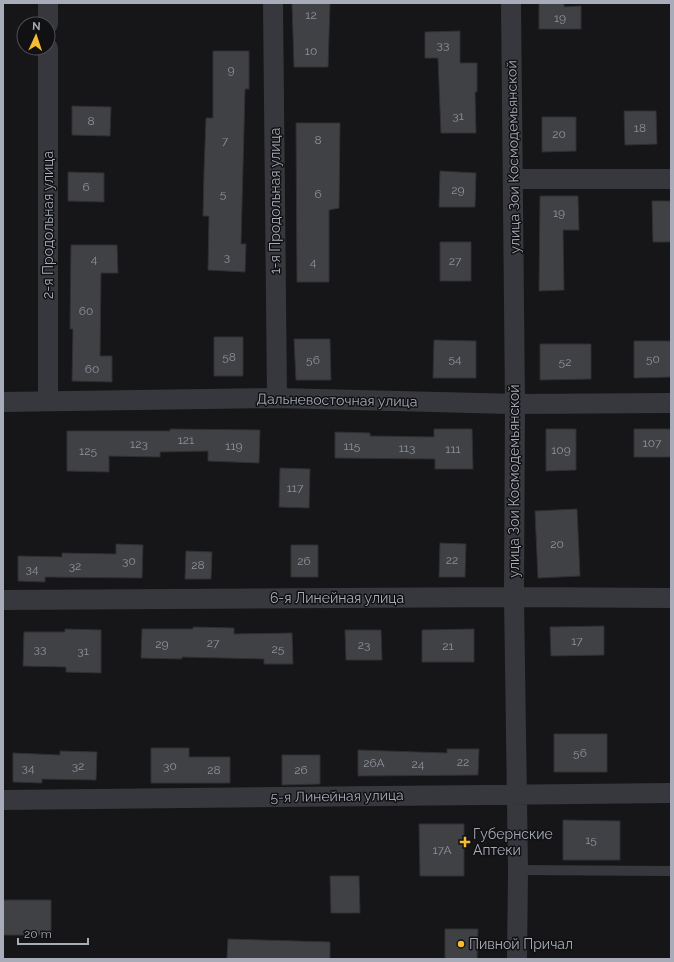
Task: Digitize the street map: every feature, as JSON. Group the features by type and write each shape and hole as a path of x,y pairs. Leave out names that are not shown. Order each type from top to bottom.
{"street":[{"path":"48,3 48,16"},
{"name":"1-я Продольная улица","path":"273,3 277,398"},
{"name":"улица Зои Космодемьянской","path":"511,3 514,179 514,597 518,870 517,959"},
{"name":"2-я Продольная улица","path":"48,56 48,401"},
{"path":"514,179 671,179"},
{"name":"Дальневосточная улица","path":"3,402 277,398 515,404 671,403"},
{"name":"6-я Линейная улица","path":"3,600 514,597 671,598"},
{"name":"5-я Линейная улица","path":"3,800 671,793"}],"lane":[{"path":"518,870 671,871"}],"building":[{"path":"292,3 330,3 328,67 294,67"},
{"path":"539,3 564,3 564,7 581,6 581,29 539,29"},
{"path":"460,31 460,63 477,63 477,92 475,92 476,133 441,133 438,58 425,58 425,32"},
{"path":"213,51 249,51 249,89 245,89 241,244 246,244 245,272 208,270 209,216 203,216 204,172 206,118 213,118"},
{"path":"72,106 111,107 110,136 72,135"},
{"path":"624,111 656,111 657,144 625,145"},
{"path":"542,117 576,117 576,151 542,152"},
{"path":"296,123 340,123 339,208 329,210 329,282 297,282"},
{"path":"440,171 476,173 475,207 439,207"},
{"path":"68,172 104,173 104,202 68,201"},
{"path":"540,196 578,196 579,230 563,230 564,290 539,291"},
{"path":"652,201 671,201 671,242 653,242"},
{"path":"440,242 471,242 471,281 440,281"},
{"path":"71,245 117,245 118,273 101,273 100,356 112,356 112,382 72,381 73,329 70,329"},
{"path":"214,337 243,337 243,376 214,376"},
{"path":"294,339 330,339 331,380 296,380"},
{"path":"434,340 476,341 476,378 433,378"},
{"path":"634,341 671,341 671,377 634,378"},
{"path":"540,344 591,344 591,379 540,380"},
{"path":"170,429 260,430 259,463 208,461 208,451 160,452 160,457 109,456 109,472 67,471 67,431 170,431"},
{"path":"434,429 472,429 473,469 435,469 435,459 335,458 335,432 370,433 370,436 434,437"},
{"path":"546,429 576,429 576,470 546,471"},
{"path":"634,429 671,429 671,457 634,457"},
{"path":"280,468 310,469 309,508 279,507"},
{"path":"577,509 580,576 538,578 535,511"},
{"path":"440,543 466,544 465,577 439,577"},
{"path":"116,544 143,545 142,578 45,577 45,582 18,581 18,556 62,557 62,553 116,554"},
{"path":"291,545 318,545 318,577 291,577"},
{"path":"186,551 212,552 211,579 185,579"},
{"path":"604,626 604,655 551,656 550,627"},
{"path":"193,627 234,628 234,634 292,633 293,664 264,664 264,659 182,657 182,659 141,658 142,629 193,629"},
{"path":"65,629 101,630 101,673 66,672 66,667 23,666 24,632 65,632"},
{"path":"474,629 474,662 422,662 422,630"},
{"path":"345,630 381,630 382,660 346,660"},
{"path":"554,734 607,734 607,772 554,772"},
{"path":"151,748 189,748 189,757 230,757 230,783 151,783"},
{"path":"447,749 479,749 478,775 358,776 358,750 447,753"},
{"path":"60,751 97,752 96,780 42,779 42,783 13,782 13,753 60,755"},
{"path":"282,755 320,755 320,784 282,785"},
{"path":"563,820 620,821 620,860 563,860"},
{"path":"419,824 464,824 464,876 420,876"},
{"path":"330,876 359,876 360,913 331,913"},
{"path":"3,900 51,900 51,935 3,935"},
{"name":"Пивной Причал","path":"445,929 478,929 477,959 445,959"},
{"path":"228,939 330,942 330,959 227,959"}],"place":[{"name":"Губернские Аптеки","path":"465,842"},
{"name":"Пивной Причал","path":"461,944"}]}
